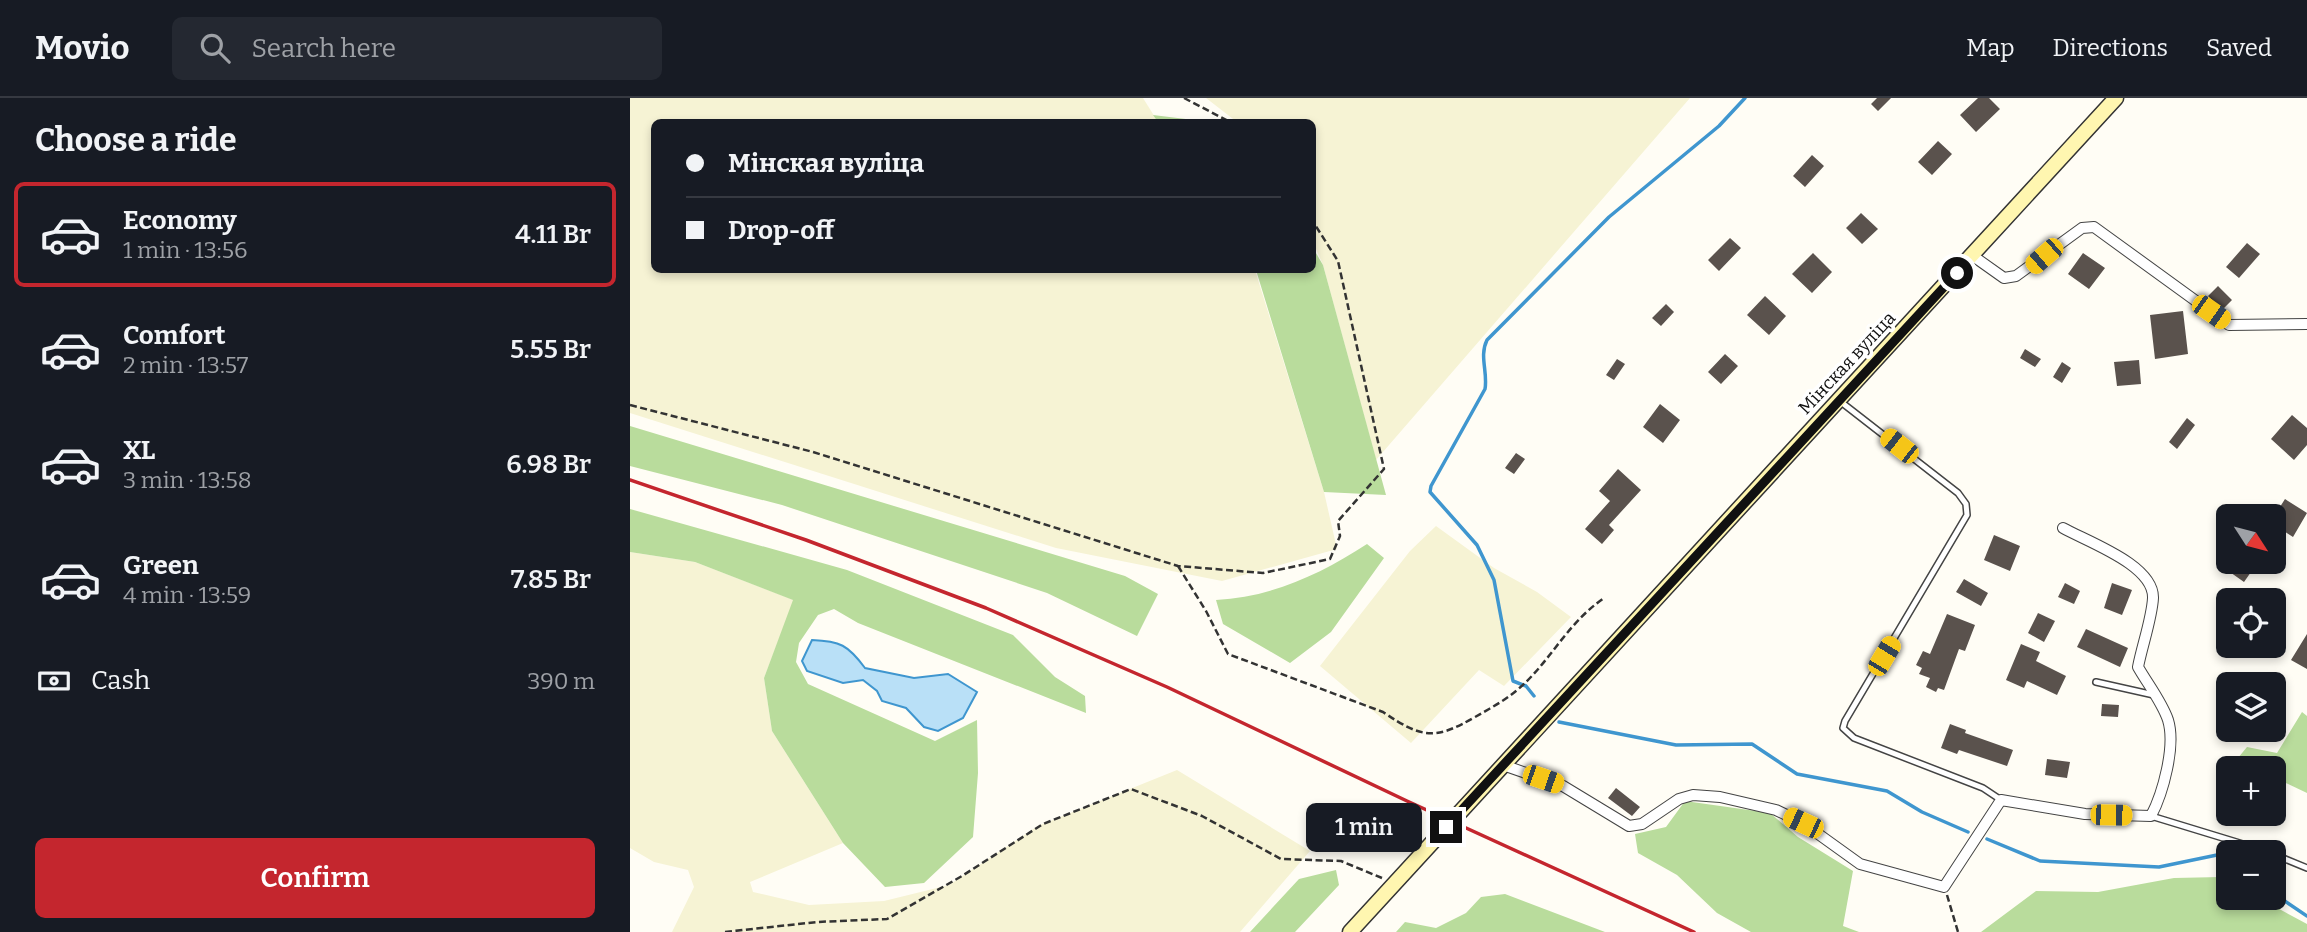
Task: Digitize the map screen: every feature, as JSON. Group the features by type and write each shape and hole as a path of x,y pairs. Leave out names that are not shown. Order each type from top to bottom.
{"main road":[{"name":"Мінская вуліца","path":"1350,932 2116,98"}],"street":[{"path":"1973,256 2004,278 2016,276 2082,228 2094,227 2229,325 2307,324"},
{"path":"1503,765 1563,786 1629,825 1642,824 1679,799 1693,795 1720,797 1776,810 1803,823 1860,864 1944,887 2001,800 2085,814 2151,816 2161,796 2169,752 2168,720 2138,667 2153,597 2150,584 2143,573 2130,563 2063,528"}],"lane":[{"path":"1839,400 1958,493 1966,503 1967,515 1844,721 1843,728 1854,738 1983,788 2001,800"},
{"path":"2096,682 2154,695"},
{"path":"2151,816 2229,840"},
{"path":"2286,859 2307,868"}],"path":[{"path":"1184,98 1224,119"},
{"path":"630,405 813,452 1178,566 1263,573 1330,559 1340,536 1338,521 1384,469 1338,261 1316,226"},
{"path":"1178,566 1206,611 1228,654 1383,712 1406,727 1432,733 1447,733 1516,690 1580,615 1604,598"},
{"path":"725,932 817,922 887,919 962,876 1043,824 1131,789 1202,816 1281,859 1341,861 1395,883"},
{"path":"1944,887 1954,909 1958,932"}],"shaded area":[{"path":"630,98 1143,98 1156,119 651,119 651,273 1256,273 1324,492 1337,549 1222,581 1056,548 630,413"},
{"path":"1206,98 1690,98 1376,460 1323,265 1316,249 1316,119 1233,119"},
{"path":"1436,526 1494,568 1537,592 1571,617 1504,686 1479,670 1411,743 1320,666 1410,551"},
{"path":"630,552 695,562 794,600 764,678 772,731 843,843 750,882 753,892 809,905 884,901 949,885 1038,826 1177,770 1310,851 1240,932 672,932 694,887 688,870 654,862 630,848"}],"green space":[{"path":"1153,115 1186,119 1156,119"},
{"path":"1316,253 1323,265 1386,495 1324,492 1257,273 1316,273"},
{"path":"630,426 1125,576 1158,594 1137,636 1047,593 782,505 630,466"},
{"path":"630,509 847,570 1013,635 1055,677 1085,696 1086,713 858,623 834,609 818,615 799,643 796,662 808,684 935,741 977,720 978,773 973,837 924,883 885,887 843,843 772,731 764,678 793,600 695,562 630,552"},
{"path":"1367,544 1384,558 1331,632 1290,663 1223,624 1216,600 1257,594 1295,582 1332,565"},
{"path":"2302,712 2307,716 2307,793 2286,783 2286,756 2240,756 2247,747 2277,753"},
{"path":"1685,801 1770,813 1798,837 1853,871 1843,926 1859,932 1751,932 1717,913 1677,875 1638,853 1635,834 1666,827"},
{"path":"1336,870 1339,885 1295,932 1250,932 1299,879"},
{"path":"2216,877 2216,910 2281,910 2307,924 2307,932 1981,932 2036,891 2098,892 2174,878"},
{"path":"1505,894 1605,932 1396,932 1405,922 1436,928 1466,913 1481,897"}],"water":[{"path":"812,640 843,646 865,668 914,678 948,674 977,692 963,718 938,731 924,727 906,708 882,701 877,691 863,680 843,683 807,671 802,661"}],"building":[{"path":"1877,98 1891,98 1878,111 1871,104"},
{"path":"1978,98 1989,98 2000,109 1976,132 1960,115"},
{"path":"1938,141 1952,154 1932,175 1918,162"},
{"path":"1812,155 1824,166 1805,187 1793,176"},
{"path":"1861,213 1878,229 1862,244 1846,228"},
{"path":"1730,238 1741,248 1719,271 1708,260"},
{"path":"2247,243 2260,254 2239,278 2226,267"},
{"path":"1813,253 1832,272 1812,293 1792,274"},
{"path":"2083,253 2105,268 2089,289 2068,274"},
{"path":"2218,286 2232,300 2222,310 2208,296"},
{"path":"1765,296 1786,316 1769,335 1747,315"},
{"path":"1666,304 1674,312 1661,326 1652,318"},
{"path":"2183,311 2188,354 2155,359 2150,315"},
{"path":"2025,349 2041,359 2035,367 2020,358"},
{"path":"1725,354 1738,366 1721,384 1708,372"},
{"path":"1617,359 1625,364 1614,380 1606,375"},
{"path":"2139,360 2141,384 2117,386 2114,362"},
{"path":"2062,362 2071,368 2062,383 2053,377"},
{"path":"1660,404 1680,420 1663,443 1643,427"},
{"path":"2292,415 2307,428 2307,445 2294,460 2271,439"},
{"path":"2187,418 2195,425 2177,449 2169,442"},
{"path":"1516,453 1525,459 1514,474 1505,468"},
{"path":"1618,469 1641,490 1609,525 1614,530 1602,544 1585,529 1610,501 1599,491"},
{"path":"2285,499 2307,513 2293,537 2286,532 2286,504 2282,504"},
{"path":"1994,535 2020,546 2010,571 1984,560"},
{"path":"2233,574 2250,574 2244,582"},
{"path":"1964,579 1988,593 1981,606 1956,592"},
{"path":"2065,583 2080,591 2074,604 2058,597"},
{"path":"2112,583 2132,590 2122,615 2104,608"},
{"path":"2038,613 2055,621 2044,642 2028,633"},
{"path":"1947,614 1975,625 1965,651 1959,649 1944,690 1938,688 1936,692 1926,687 1930,678 1919,674 1922,668 1916,665 1923,651 1930,654"},
{"path":"2086,629 2128,648 2120,667 2077,647"},
{"path":"2307,634 2307,669 2291,660"},
{"path":"2021,644 2040,652 2036,661 2066,676 2057,695 2027,681 2024,688 2006,680"},
{"path":"2102,704 2119,705 2118,717 2101,716"},
{"path":"1950,724 1966,730 1965,733 2013,750 2007,766 1959,750 1957,754 1941,748"},
{"path":"2047,759 2070,762 2067,778 2045,775"},
{"path":"1616,788 1640,807 1632,816 1608,798"}],"waterway":[{"path":"1534,696 1526,686 1513,681 1494,580 1477,545 1430,492 1431,486 1485,389 1484,352 1487,340 1609,217 1719,126 1745,98"},
{"path":"1559,722 1676,745 1752,744 1797,774 1887,791 1922,812 1968,832"},
{"path":"1987,839 2040,861 2159,867 2216,855"},
{"path":"2286,902 2307,916"}],"railway":[{"path":"630,480 806,540 986,608 1167,687 1407,801 1694,932"}],"route":[{"path":"1446,827 1706,541 1957,273"}]}
